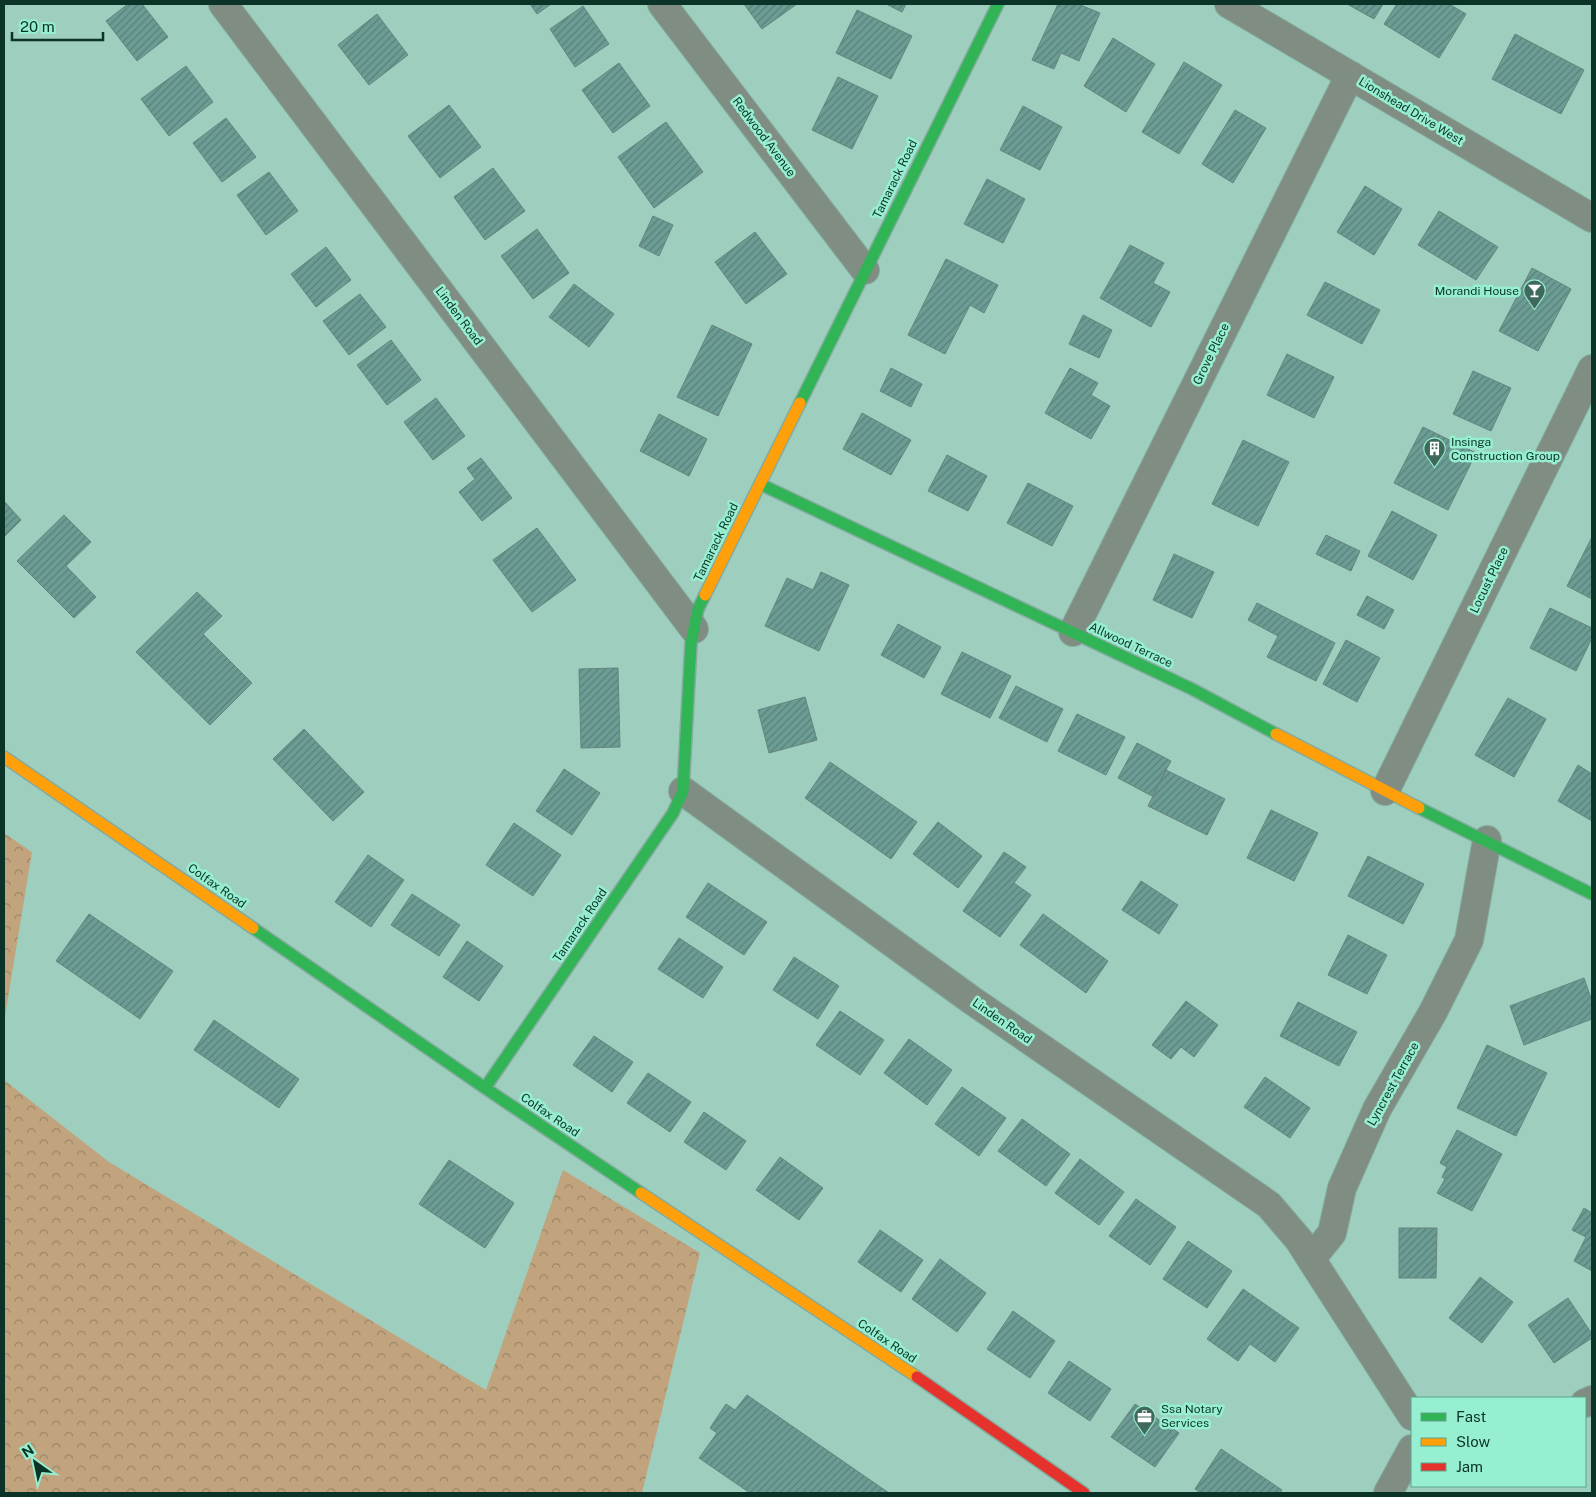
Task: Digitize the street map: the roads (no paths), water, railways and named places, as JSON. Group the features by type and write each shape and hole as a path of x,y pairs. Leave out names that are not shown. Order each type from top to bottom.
{"street":[{"name":"Linden Road","path":"224,4 694,629"},
{"name":"Redwood Avenue","path":"662,4 865,270"},
{"name":"Tamarack Road","path":"484,1088 673,813 683,792 691,643 698,609 998,4"},
{"name":"Lionshead Drive West","path":"1230,4 1592,218"},
{"name":"Grove Place","path":"1073,632 1350,75"},
{"name":"Locust Place","path":"1385,791 1592,369"},
{"name":"Allwood Terrace","path":"760,484 1192,689 1385,791 1487,840"},
{"name":"Colfax Road","path":"4,756 484,1088 957,1404 1084,1493"},
{"name":"Linden Road","path":"683,792 970,999 1269,1205 1299,1240 1311,1259"},
{"path":"1487,840 1592,894"},
{"name":"Lyncrest Terrace","path":"1311,1259 1332,1233 1342,1188 1377,1109 1433,1012 1469,940 1487,840"},
{"path":"1311,1259 1411,1414"},
{"path":"1388,1493 1411,1451"}],"place":[{"name":"Morandi House","path":"1535,310"},
{"name":"Insinga Construction Group","path":"1435,468"},
{"name":"Ssa Notary Services","path":"1145,1435"}]}
